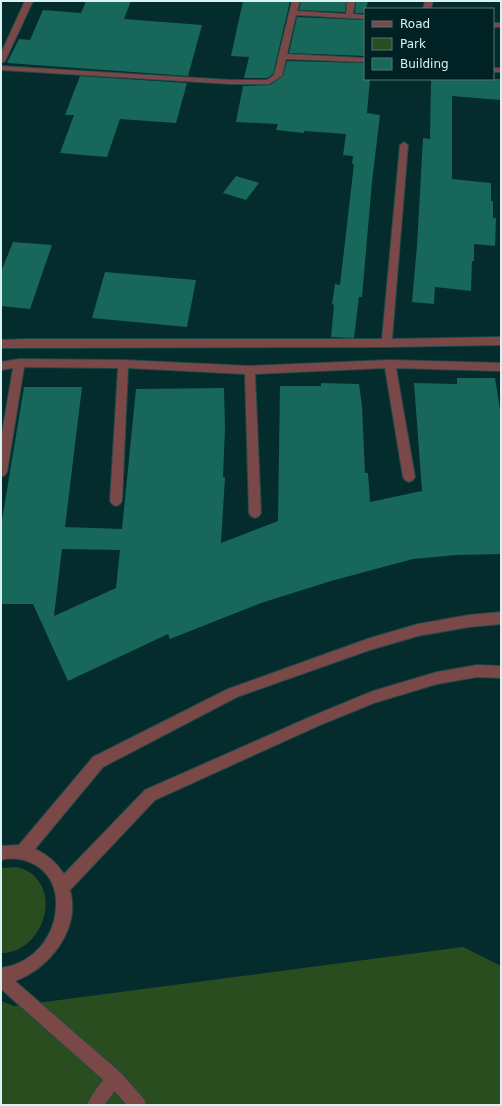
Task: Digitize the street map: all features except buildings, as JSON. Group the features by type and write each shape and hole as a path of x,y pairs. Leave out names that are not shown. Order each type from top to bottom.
{"street":[{"path":"1,61 29,1"},
{"path":"1,68 231,82 269,82 278,76 296,1"},
{"path":"349,16 351,1"},
{"path":"293,13 364,17"},
{"path":"282,56 364,60"},
{"path":"387,343 404,145"},
{"path":"1,344 387,343 501,341"},
{"path":"1,472 19,364"},
{"path":"1,366 19,364 123,364 250,370 390,364 501,367"},
{"path":"116,501 123,364"},
{"path":"390,364 409,477"},
{"path":"250,370 255,513"},
{"path":"23,852 98,762 233,693 301,667 418,630 469,620 501,618"},
{"path":"62,887 150,795 315,721 373,697 437,678 477,671 501,672"},
{"path":"1,977 18,973 37,962 52,946 61,926 65,906 62,887 54,870 40,858 23,852 2,849"},
{"path":"1,977 115,1079 138,1105"}],"lane":[{"path":"95,1105 115,1079"}],"green space":[{"path":"16,867 28,871 37,879 43,890 46,902 45,914 34,937 24,946 13,951 1,953 1,868"},
{"path":"463,947 501,966 501,1105 1,1105 1,1001 14,1006"}]}
